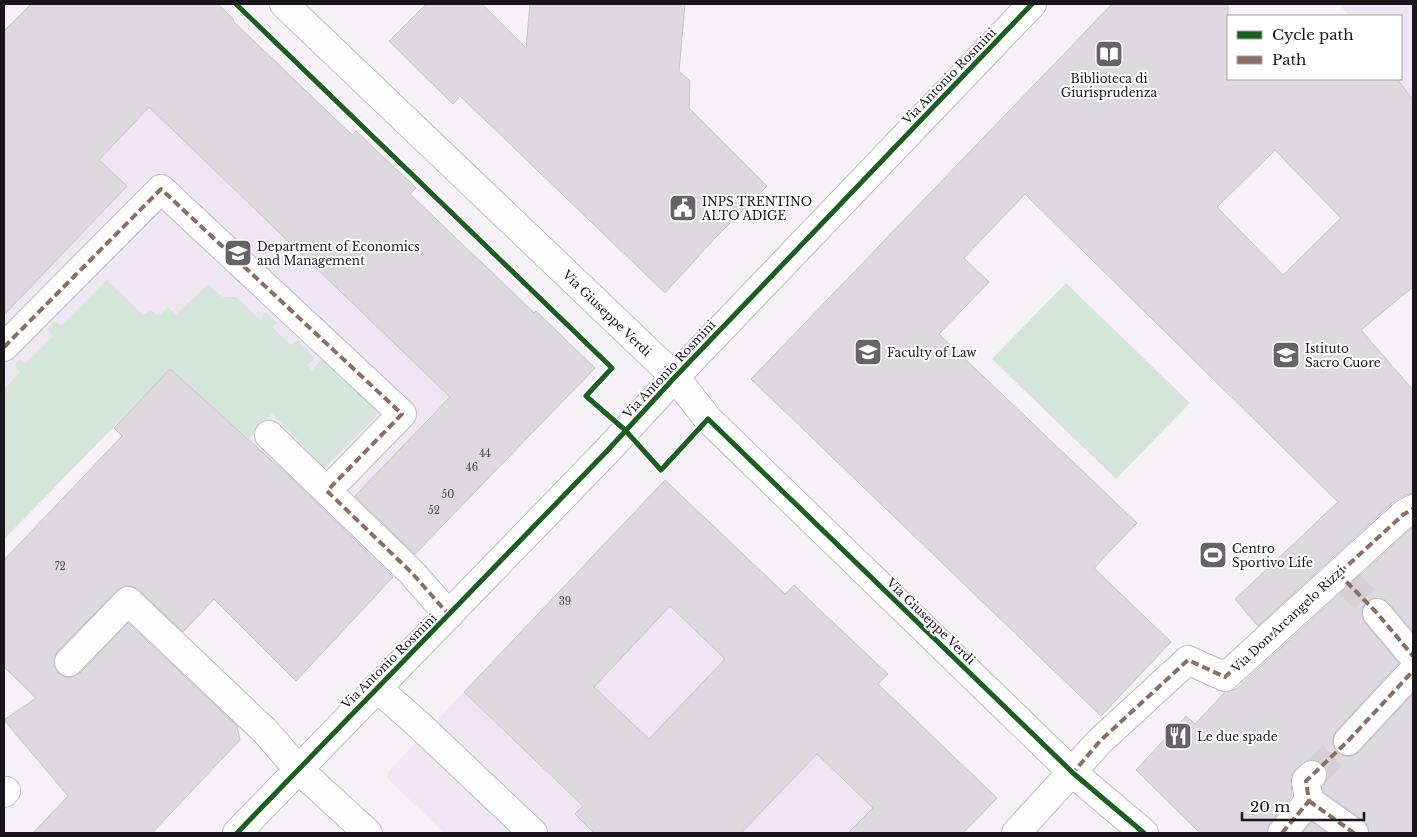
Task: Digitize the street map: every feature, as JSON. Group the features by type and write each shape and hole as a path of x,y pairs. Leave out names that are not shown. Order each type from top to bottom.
{"street":[{"name":"Via Giuseppe Verdi","path":"284,4 675,377 708,419 1073,773 1144,833"},
{"name":"Via Antonio Rosmini","path":"237,833 607,451 675,377 1032,4"},
{"path":"4,348 161,189 402,414 327,490"},
{"path":"269,435 412,573 449,615"},
{"name":"Via Don Arcangelo Rizzi","path":"1073,773 1100,741 1188,660 1225,677 1342,576 1404,514 1413,509"},
{"path":"69,662 128,601 266,732 304,763"},
{"path":"1348,741 1413,668 1377,613"},
{"path":"200,646 368,833"},
{"path":"377,688 533,833"},
{"path":"1016,833 1073,773"},
{"path":"1282,833 1310,788 1354,833"}],"shaded area":[{"name":"Department of Economics and Management","path":"31,4 218,4 234,20 217,38 242,62 259,45 352,135 357,131 416,188 411,195 595,368 394,576 318,503 170,369 4,539 4,62 23,80 52,49 18,17"},
{"path":"1339,4 1413,4 1413,100 1398,80 1402,80 1402,15 1348,15"},
{"path":"107,280 143,315 151,310 155,314 160,315 168,307 176,314 208,284 223,297 236,297 261,321 265,312 277,323 272,327 291,345 297,340 315,358 308,365 312,370 323,358 379,413 325,468 272,414 249,439 170,369 4,539 4,389 20,372 14,365 20,359 25,364 53,336 47,329 55,321 61,326"},
{"path":"1066,283 1190,403 1116,479 992,359"},
{"path":"665,480 785,593 794,585 888,674 879,685 997,798 963,833 444,833 387,778 388,772"}],"building":[{"path":"31,4 218,4 233,21 352,135 356,131 416,188 410,194 534,313 536,311 595,368 415,554 355,496 450,397 149,107 99,160 127,186 4,315 4,31"},
{"path":"426,4 482,4 526,48 530,4 685,4 679,71 690,81 689,108 767,186 716,237 665,293 460,96 453,104 389,41"},
{"path":"1112,4 1228,4 1227,80 1398,80 1413,100 1413,287 1361,330 1413,390 1413,493 1393,502 1258,626 1235,599 1338,502 1025,194 964,258 989,282 939,334 1137,523 1094,568 1171,642 1101,716 751,379","holes":["1275,150 1341,218 1283,275 1217,207"]},
{"path":"170,369 292,479 393,577 296,681 214,599 183,632 138,589 124,586 117,590 57,652 54,658 54,666 58,673 66,677 73,677 80,673 128,623 237,726 240,740 152,833 33,833 68,796 4,720 36,698 4,667 4,560 122,436 114,428"},
{"path":"665,480 785,594 794,585 888,674 878,684 997,798 963,833 848,833 873,808 817,754 741,833 594,833 575,814 583,806 464,692","holes":["670,606 725,659 649,739 594,687"]},
{"path":"1413,527 1413,632 1389,603 1383,599 1374,598 1367,601 1362,608 1362,616 1365,623 1399,663 1337,730 1333,738 1333,746 1338,753 1345,756 1353,756 1359,752 1413,694 1413,833 1369,833 1368,826 1363,820 1323,792 1323,786 1327,780 1327,771 1323,764 1316,760 1308,760 1295,770 1291,777 1292,796 1270,823 1267,833 1200,833 1136,770 1186,716 1195,724 1225,692 1236,689"},
{"path":"1312,822 1327,833 1302,833"}],"tunnel":[{"path":"1345,579 1377,613"},
{"path":"1312,775 1348,741"}],"marked path":[{"path":"4,347 161,189 402,414 327,491 412,573 449,615"},
{"path":"1075,775 1073,773 1100,741 1188,660 1225,677 1404,514 1413,509"},
{"path":"1338,573 1377,613 1413,656"},
{"path":"1282,833 1309,801 1306,781 1348,741 1412,672"},
{"path":"1309,801 1354,833"}],"cycle path":[{"path":"236,4 612,368 586,396 625,430 661,470 708,419 1073,773 1144,833"},
{"path":"237,833 607,451 675,377 1032,4"}],"place":[{"name":"Biblioteca di Giurisprudenza","path":"1109,54"},
{"name":"INPS TRENTINO ALTO ADIGE","path":"683,208"},
{"name":"Department of Economics and Management","path":"238,253"},
{"name":"Faculty of Law","path":"868,352"},
{"name":"Istituto Sacro Cuore","path":"1286,355"},
{"name":"Centro Sportivo Life","path":"1213,555"},
{"name":"Le due spade","path":"1178,736"}]}
